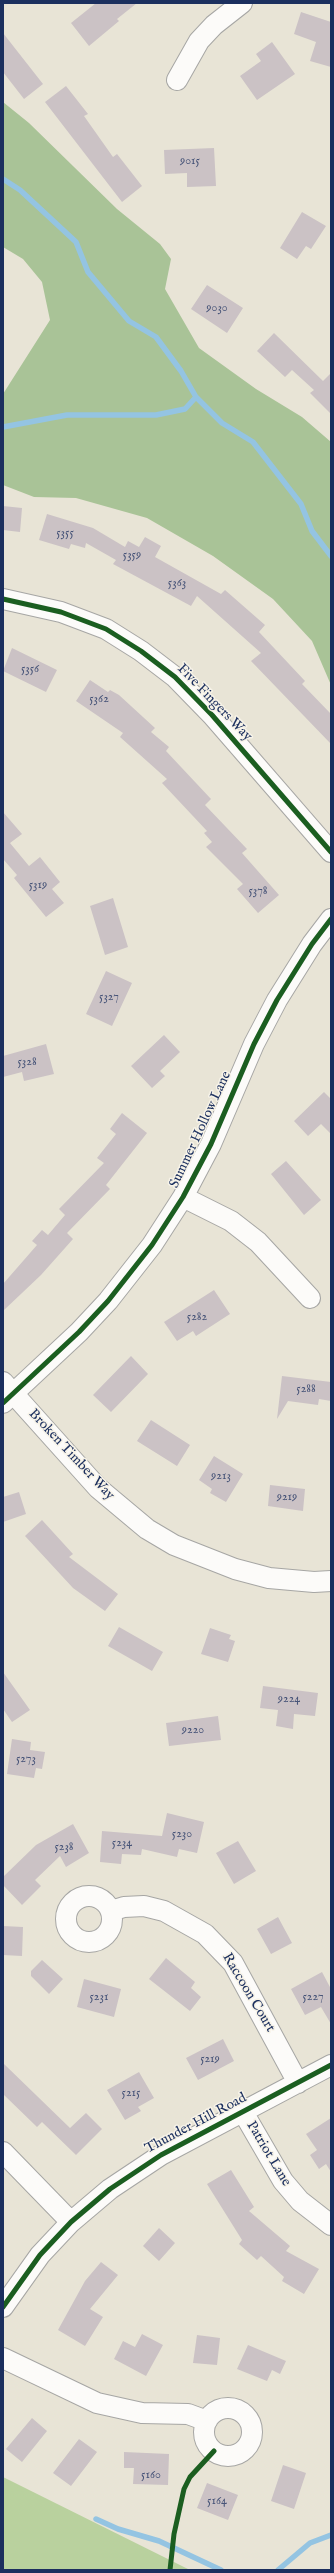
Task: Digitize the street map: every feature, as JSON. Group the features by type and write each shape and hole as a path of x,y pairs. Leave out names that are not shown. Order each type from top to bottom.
{"street":[{"path":"177,80 199,41 214,25 242,3"},
{"name":"Five Fingers Way","path":"3,599 61,612 106,629 141,651 175,677 212,715 331,852"},
{"name":"Summer Hollow Lane","path":"6,1393 79,1332 108,1301 152,1244 183,1197 211,1144 254,1044 277,1000 312,944 331,919"},
{"path":"183,1197 231,1221 258,1242 310,1298"},
{"name":"Broken Timber Way","path":"6,1393 98,1488 147,1529 174,1545 205,1559 269,1578 314,1582 331,1581"},
{"name":"Raccoon Court","path":"111,1911 124,1907 144,1906 164,1911 205,1934 233,1963 298,2083"},
{"name":"Thunder Hill Road","path":"3,2306 40,2255 71,2222 110,2189 161,2155 331,2065"},
{"name":"Patriot Lane","path":"244,2112 283,2181 300,2201 331,2226"},
{"path":"3,2152 71,2222"},
{"path":"3,2358 97,2404 142,2413 188,2414 207,2420"},
{"path":"227,2408 243,2413 252,2427 252,2435 244,2449 229,2456 214,2450 206,2440 205,2433 207,2420 212,2414 227,2408"}],"path":[{"path":"170,2568 174,2534 184,2489 190,2477 214,2450"}],"green space":[{"path":"3,102 29,123 117,209 160,244 171,259 165,289 199,348 256,389 302,417 331,442 331,685 312,641 273,599 213,556 147,518 76,498 34,497 3,485 3,394 50,320 42,282 23,259 3,247"},
{"path":"3,2477 190,2570 3,2570"}],"building":[{"path":"96,3 137,3 117,19 119,21 89,46 71,23"},
{"path":"301,12 331,22 331,67 310,61 316,42 294,34"},
{"path":"3,33 43,84 24,99 3,72"},
{"path":"272,42 295,74 257,100 240,76 261,61 256,54"},
{"path":"66,86 88,114 84,116 113,157 117,154 142,186 122,202 45,102"},
{"path":"214,148 216,186 187,187 187,173 165,174 164,150"},
{"path":"302,212 326,226 311,249 306,246 297,259 280,248"},
{"path":"207,285 243,308 227,333 191,309"},
{"path":"274,333 323,381 331,373 331,414 310,393 314,390 292,370 285,377 257,351"},
{"path":"3,506 22,508 20,532 3,530"},
{"path":"47,514 93,528 125,547 128,541 139,547 145,537 161,546 155,557 221,594 225,590 265,625 259,632 305,681 302,684 331,714 331,744 251,661 261,653 197,596 191,606 113,564 116,560 86,543 85,548 71,544 69,549 39,540"},
{"path":"12,648 57,670 46,692 3,671"},
{"path":"90,680 108,692 110,690 119,695 155,728 151,732 169,747 166,751 211,799 205,805 247,849 242,853 279,895 258,913 237,889 243,884 206,847 212,842 204,833 207,831 162,783 167,779 120,737 123,733 76,701"},
{"path":"3,812 22,834 10,843 29,866 40,857 60,882 52,889 64,903 46,917 14,878 17,875 3,859"},
{"path":"113,898 128,947 105,955 90,906"},
{"path":"106,971 132,983 112,1026 86,1014"},
{"path":"164,1035 180,1052 160,1071 165,1076 152,1088 131,1066"},
{"path":"46,1044 54,1074 24,1081 22,1072 3,1077 3,1056"},
{"path":"324,1092 331,1099 331,1134 321,1124 308,1136 294,1121"},
{"path":"122,1113 147,1133 106,1185 110,1189 67,1233 73,1239 41,1275 3,1311 3,1284 37,1245 32,1241 42,1230 48,1235 65,1215 59,1209 104,1163 97,1158 116,1134 110,1129"},
{"path":"286,1161 321,1200 304,1215 271,1174"},
{"path":"214,1290 230,1314 196,1336 193,1331 177,1341 164,1322"},
{"path":"131,1356 148,1374 111,1412 93,1395"},
{"path":"282,1376 331,1382 331,1401 319,1399 318,1405 288,1401 277,1419"},
{"path":"151,1420 190,1445 177,1466 137,1441"},
{"path":"214,1456 243,1474 226,1502 210,1493 212,1489 199,1480"},
{"path":"270,1485 305,1489 303,1511 268,1506"},
{"path":"19,1492 26,1514 3,1522 3,1497"},
{"path":"42,1520 73,1554 69,1557 118,1594 105,1611 73,1588 25,1536"},
{"path":"119,1627 163,1652 152,1671 108,1646"},
{"path":"210,1628 231,1635 229,1639 235,1641 228,1662 201,1654"},
{"path":"3,1672 30,1710 12,1722 3,1709"},
{"path":"263,1686 318,1693 315,1716 294,1714 293,1729 276,1726 278,1710 260,1708"},
{"path":"218,1716 221,1740 169,1746 166,1723"},
{"path":"12,1739 31,1742 30,1750 45,1752 42,1769 36,1768 34,1778 7,1774"},
{"path":"167,1813 204,1822 197,1853 179,1849 177,1857 142,1849 141,1855 122,1854 121,1864 100,1862 102,1831 162,1836"},
{"path":"73,1824 89,1853 66,1867 60,1856 35,1880 41,1886 22,1905 3,1885 3,1877 36,1845"},
{"path":"238,1841 256,1871 234,1884 216,1853"},
{"path":"278,1917 292,1943 271,1954 257,1929"},
{"path":"3,1926 23,1927 22,1956 3,1955"},
{"path":"166,1958 195,1982 191,1988 201,1997 190,2011 149,1979"},
{"path":"42,1960 63,1979 49,1994 31,1976 31,1971"},
{"path":"322,1972 331,1989 331,2024 321,2007 305,2015 291,1989"},
{"path":"84,1979 121,1989 114,2017 77,2007"},
{"path":"223,2039 234,2061 198,2080 186,2058"},
{"path":"3,2063 70,2128 86,2113 102,2129 76,2155 42,2122 37,2127 3,2094"},
{"path":"139,2072 154,2098 138,2107 141,2111 125,2120 107,2090"},
{"path":"331,2118 331,2172 326,2164 319,2169 310,2155 317,2150 306,2134"},
{"path":"231,2170 254,2207 249,2211 290,2246 286,2251 319,2269 304,2294 282,2281 284,2277 261,2256 257,2260 239,2244 242,2240 207,2184"},
{"path":"159,2228 175,2243 159,2261 143,2246"},
{"path":"101,2262 118,2275 90,2309 103,2317 85,2346 58,2330 85,2281"},
{"path":"142,2334 163,2345 146,2376 114,2359 123,2341 135,2347"},
{"path":"197,2335 220,2338 217,2365 193,2363"},
{"path":"248,2345 286,2361 280,2374 272,2370 267,2381 237,2369"},
{"path":"32,2418 47,2431 22,2462 6,2449"},
{"path":"79,2439 97,2452 71,2486 53,2473"},
{"path":"124,2452 169,2454 168,2485 133,2484 134,2468 124,2468"},
{"path":"283,2465 306,2473 294,2509 271,2501"},
{"path":"207,2483 238,2495 228,2520 197,2508"}],"waterway":[{"path":"3,179 20,190 76,242 88,272 129,321 156,337 181,371 196,397 222,423 253,442 301,504 312,531 331,556"},
{"path":"3,427 67,415 156,415 185,409 196,397"},
{"path":"96,2519 118,2529 159,2541 221,2570"},
{"path":"278,2570 310,2543 331,2535"}],"cycle path":[{"path":"3,599 61,612 106,629 141,651 175,677 212,715 331,852"},
{"path":"3,1403 79,1332 108,1301 152,1245 183,1197 211,1144 254,1044 277,1000 312,944 331,919"},
{"path":"3,2307 40,2255 71,2222 110,2189 161,2155 331,2065"},
{"path":"170,2570 174,2534 184,2489 190,2477 214,2451"}]}
